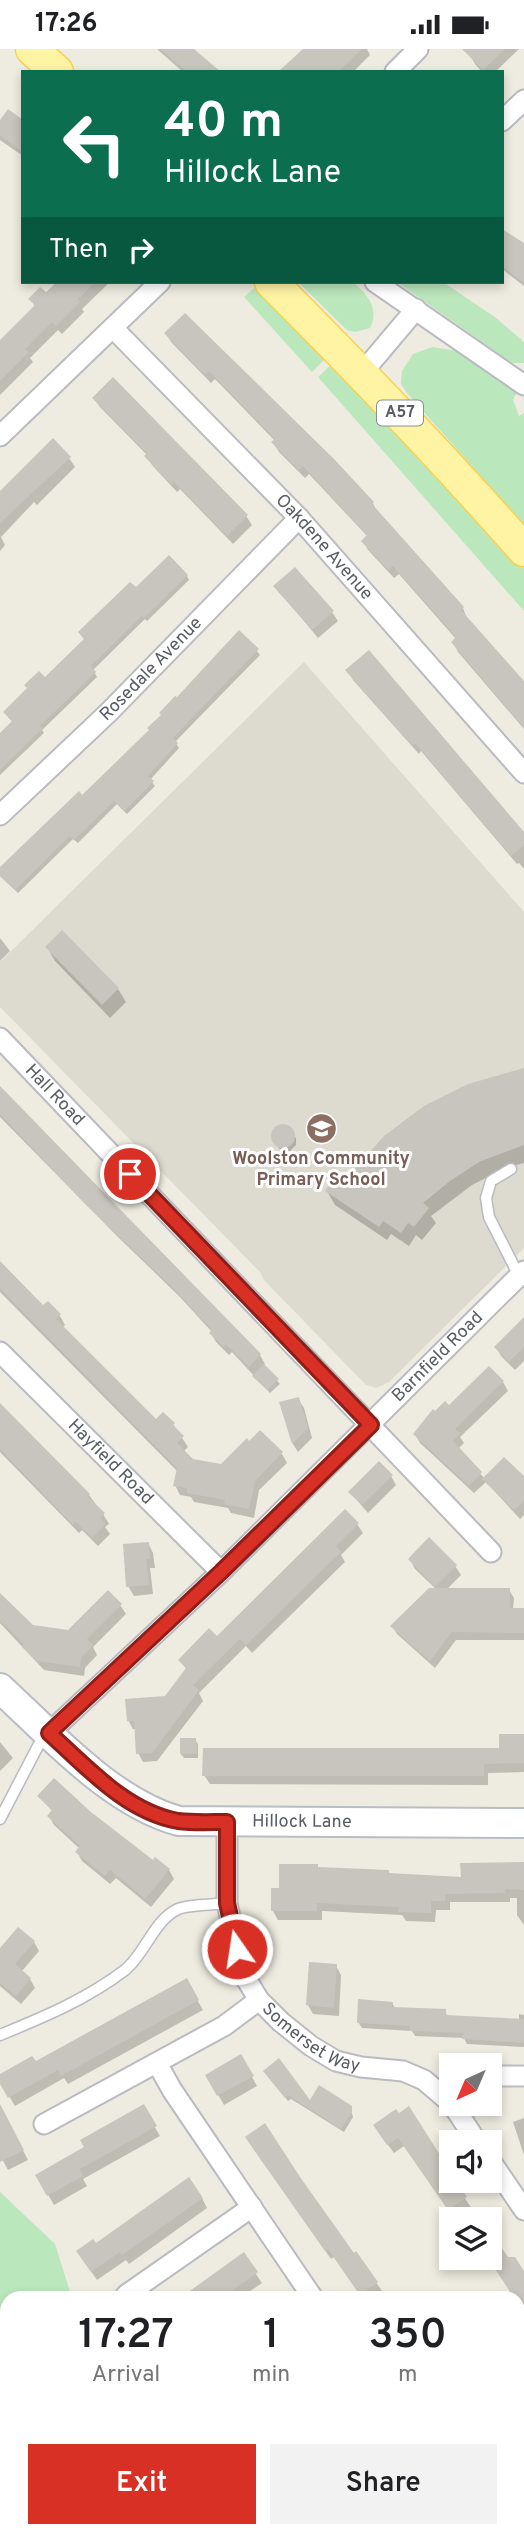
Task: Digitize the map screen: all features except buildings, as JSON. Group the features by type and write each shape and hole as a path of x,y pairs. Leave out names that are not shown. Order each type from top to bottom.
{"main road":[{"path":"32,49 55,70"},
{"name":"A57","path":"273,284 447,463 524,550"}],"street":[{"path":"397,70 411,51"},
{"path":"504,119 524,100"},
{"path":"0,436 158,284"},
{"path":"378,284 524,384"},
{"path":"362,373 416,309"},
{"name":"Oakdene Avenue","path":"114,328 299,518 524,773"},
{"name":"Rosedale Avenue","path":"0,815 108,713 299,518"},
{"name":"Hall Road","path":"0,1038 491,1552"},
{"name":"Barnfield Road","path":"49,1733 221,1572 522,1275"},
{"name":"Hayfield Road","path":"0,1352 221,1572"},
{"name":"Hillock Lane","path":"0,1688 101,1779 140,1807 179,1821 524,1823"},
{"name":"Somerset Way","path":"227,1822 227,1903 242,1972 259,2000 311,2046 336,2061 403,2071 439,2087"},
{"path":"44,2123 225,2025 259,2000"},
{"path":"158,2063 172,2090 308,2291"},
{"path":"502,2076 524,2076"},
{"path":"502,2178 524,2210"},
{"path":"126,2291 252,2207"}],"lane":[{"path":"511,1169 491,1181 486,1198 489,1217 522,1275"},
{"path":"0,1819 38,1747 49,1733"},
{"path":"0,2035 55,2012 97,1990 128,1968 164,1921 179,1909 227,1903"}],"shaded area":[{"name":"Woolston Community Primary School","path":"304,662 524,912 524,1248 389,1382 376,1388 366,1385 264,1280 260,1272 0,1007 0,962"}],"green space":[{"path":"300,284 354,284 363,291 373,308 373,321 370,328 355,332 347,330"},
{"path":"400,284 446,284 496,318 524,342 524,363 513,363"},
{"path":"254,288 325,359 312,372 244,297"},
{"path":"461,346 520,386 513,400 519,416 524,413 524,525 401,384 402,371 413,354 432,347 451,350"},
{"path":"331,365 524,568 524,611 318,377"},
{"path":"0,2192 55,2244 70,2291 0,2291"}],"place":[{"name":"Woolston Community Primary School","path":"321,1128"}],"route":[{"path":"130,1174 371,1425 221,1572 49,1733 101,1779 140,1807 179,1821 227,1822 227,1903 237,1949"}]}
